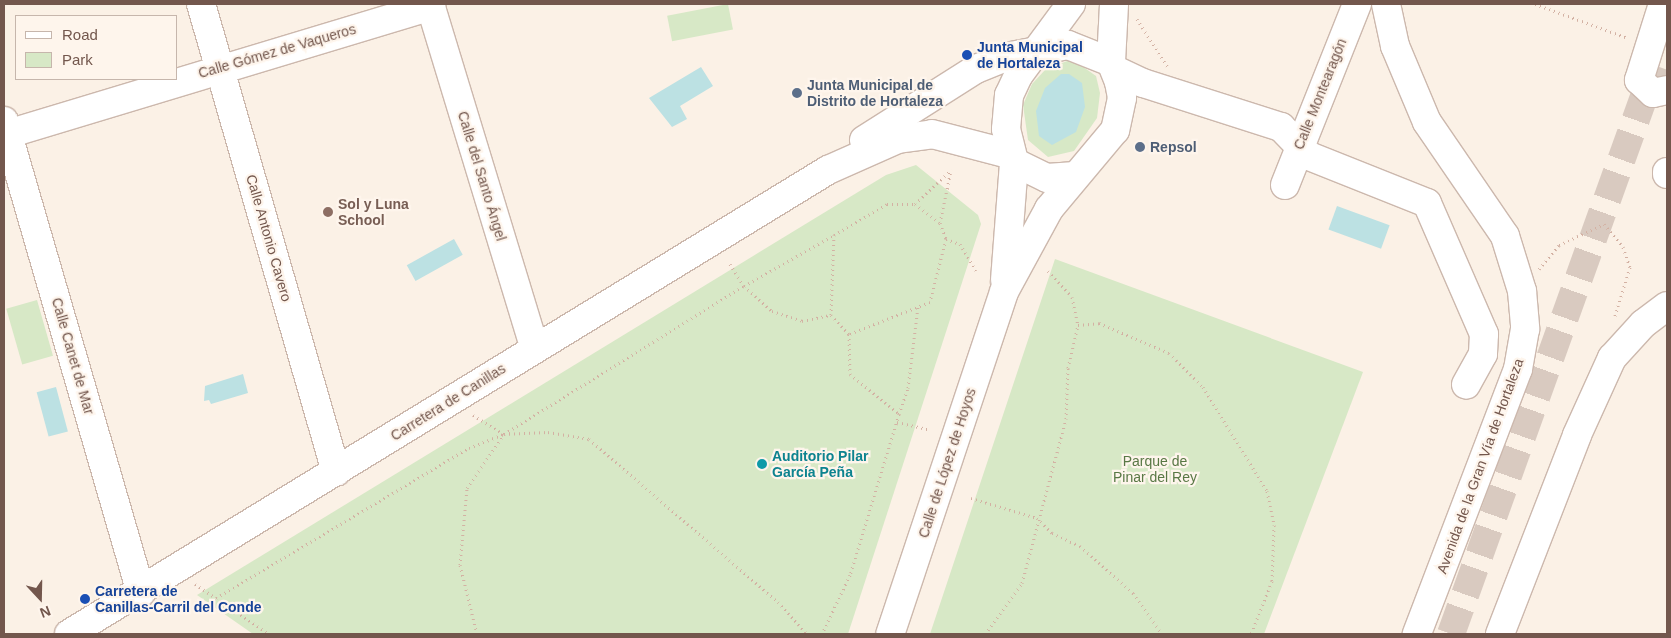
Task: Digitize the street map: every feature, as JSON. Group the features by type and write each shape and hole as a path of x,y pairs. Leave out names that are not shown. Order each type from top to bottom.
{"street":[{"name":"Calle Antonio Cavero","path":"201,4 336,472"},
{"path":"1071,4 1034,53 1009,96 1011,158 1047,178 1075,176 1115,130 1122,98 1113,66 1124,8"},
{"name":"Calle Montearagón","path":"1286,185 1299,143 1358,4"},
{"name":"Avenida de la Gran Vía de Hortaleza","path":"1386,4 1395,46 1427,122 1505,236 1524,310 1526,330 1518,369 1417,634"},
{"path":"1663,4 1648,45 1639,80 1652,93 1667,90"},
{"name":"Calle Gómez de Vaqueros","path":"178,80 430,5"},
{"name":"Calle del Santo Ángel","path":"430,5 534,347"},
{"path":"1034,53 1068,45 1113,66 1143,84 1280,127 1299,143 1309,156 1427,202 1434,211 1484,334 1482,354 1466,385"},
{"name":"Carretera de Canillas","path":"828,170 863,141 976,69 1006,57 1034,53"},
{"name":"Calle Gómez de Vaqueros","path":"6,127 176,80"},
{"name":"Calle Canet de Mar","path":"6,127 141,592"},
{"name":"Carretera de Canillas","path":"69,634 176,571 534,347 828,170 898,139 932,134 1011,158"},
{"name":"Calle de López de Hoyos","path":"1004,292 1011,158"},
{"name":"Calle de López de Hoyos","path":"890,634 1004,292 1043,218 1075,176"},
{"path":"1500,634 1577,435 1612,358 1643,324 1667,306"}],"path":[{"path":"1535,4 1648,45"},
{"path":"1124,8 1166,60 1169,76"},
{"path":"915,204 951,170 940,223"},
{"path":"216,598 415,478 469,448 504,434 744,286 887,204 915,204 940,223 946,239 930,302 849,334"},
{"path":"1537,277 1559,245 1604,224 1623,247 1630,267 1613,330"},
{"path":"834,234 831,315 849,334 850,374 899,414"},
{"path":"946,239 960,244 976,271"},
{"path":"730,264 744,286 772,311 802,321 831,315"},
{"path":"984,634 1022,583 1037,518 1066,418 1068,368 1078,325 1072,297 1048,271"},
{"path":"822,634 850,575 908,388 918,307"},
{"path":"1078,325 1099,323 1169,353 1203,387 1248,455 1267,491 1274,525 1272,581 1251,634"},
{"path":"451,400 504,434 548,432 589,440 778,602 807,634"},
{"path":"897,422 928,429"},
{"path":"477,634 460,565 467,488 504,434"},
{"path":"971,498 1037,518 1052,533 1080,546 1110,568 1162,634"},
{"path":"176,571 269,634"}],"green space":[{"path":"728,4 733,30 672,41 667,16"},
{"path":"1072,59 1096,76 1100,93 1097,118 1074,151 1048,157 1028,140 1023,105 1032,84 1045,70"},
{"path":"916,165 978,215 981,224 848,634 253,634 197,595 886,175"},
{"name":"Parque de Pinar del Rey","path":"1055,259 1363,372 1264,634 930,634"},
{"path":"37,300 53,356 22,365 6,309"}],"water":[{"path":"701,67 713,86 680,106 687,119 672,127 649,98"},
{"path":"1061,74 1069,74 1082,83 1085,107 1076,132 1052,145 1039,136 1036,111 1045,88"},
{"path":"1337,206 1390,225 1381,249 1328,229"},
{"path":"454,239 463,255 415,281 407,265"},
{"path":"243,374 248,393 211,404 209,400 204,401 205,386"},
{"path":"56,387 68,431 49,437 37,392"}],"tunnel":[{"path":"1451,634 1655,66"}],"place":[{"name":"Junta Municipal de Hortaleza","path":"967,55"},
{"name":"Junta Municipal de Distrito de Hortaleza","path":"797,93"},
{"name":"Repsol","path":"1140,147"},
{"name":"Sol y Luna School","path":"328,212"},
{"name":"Auditorio Pilar García Peña","path":"762,464"},
{"name":"Carretera de Canillas-Carril del Conde","path":"85,599"}]}
